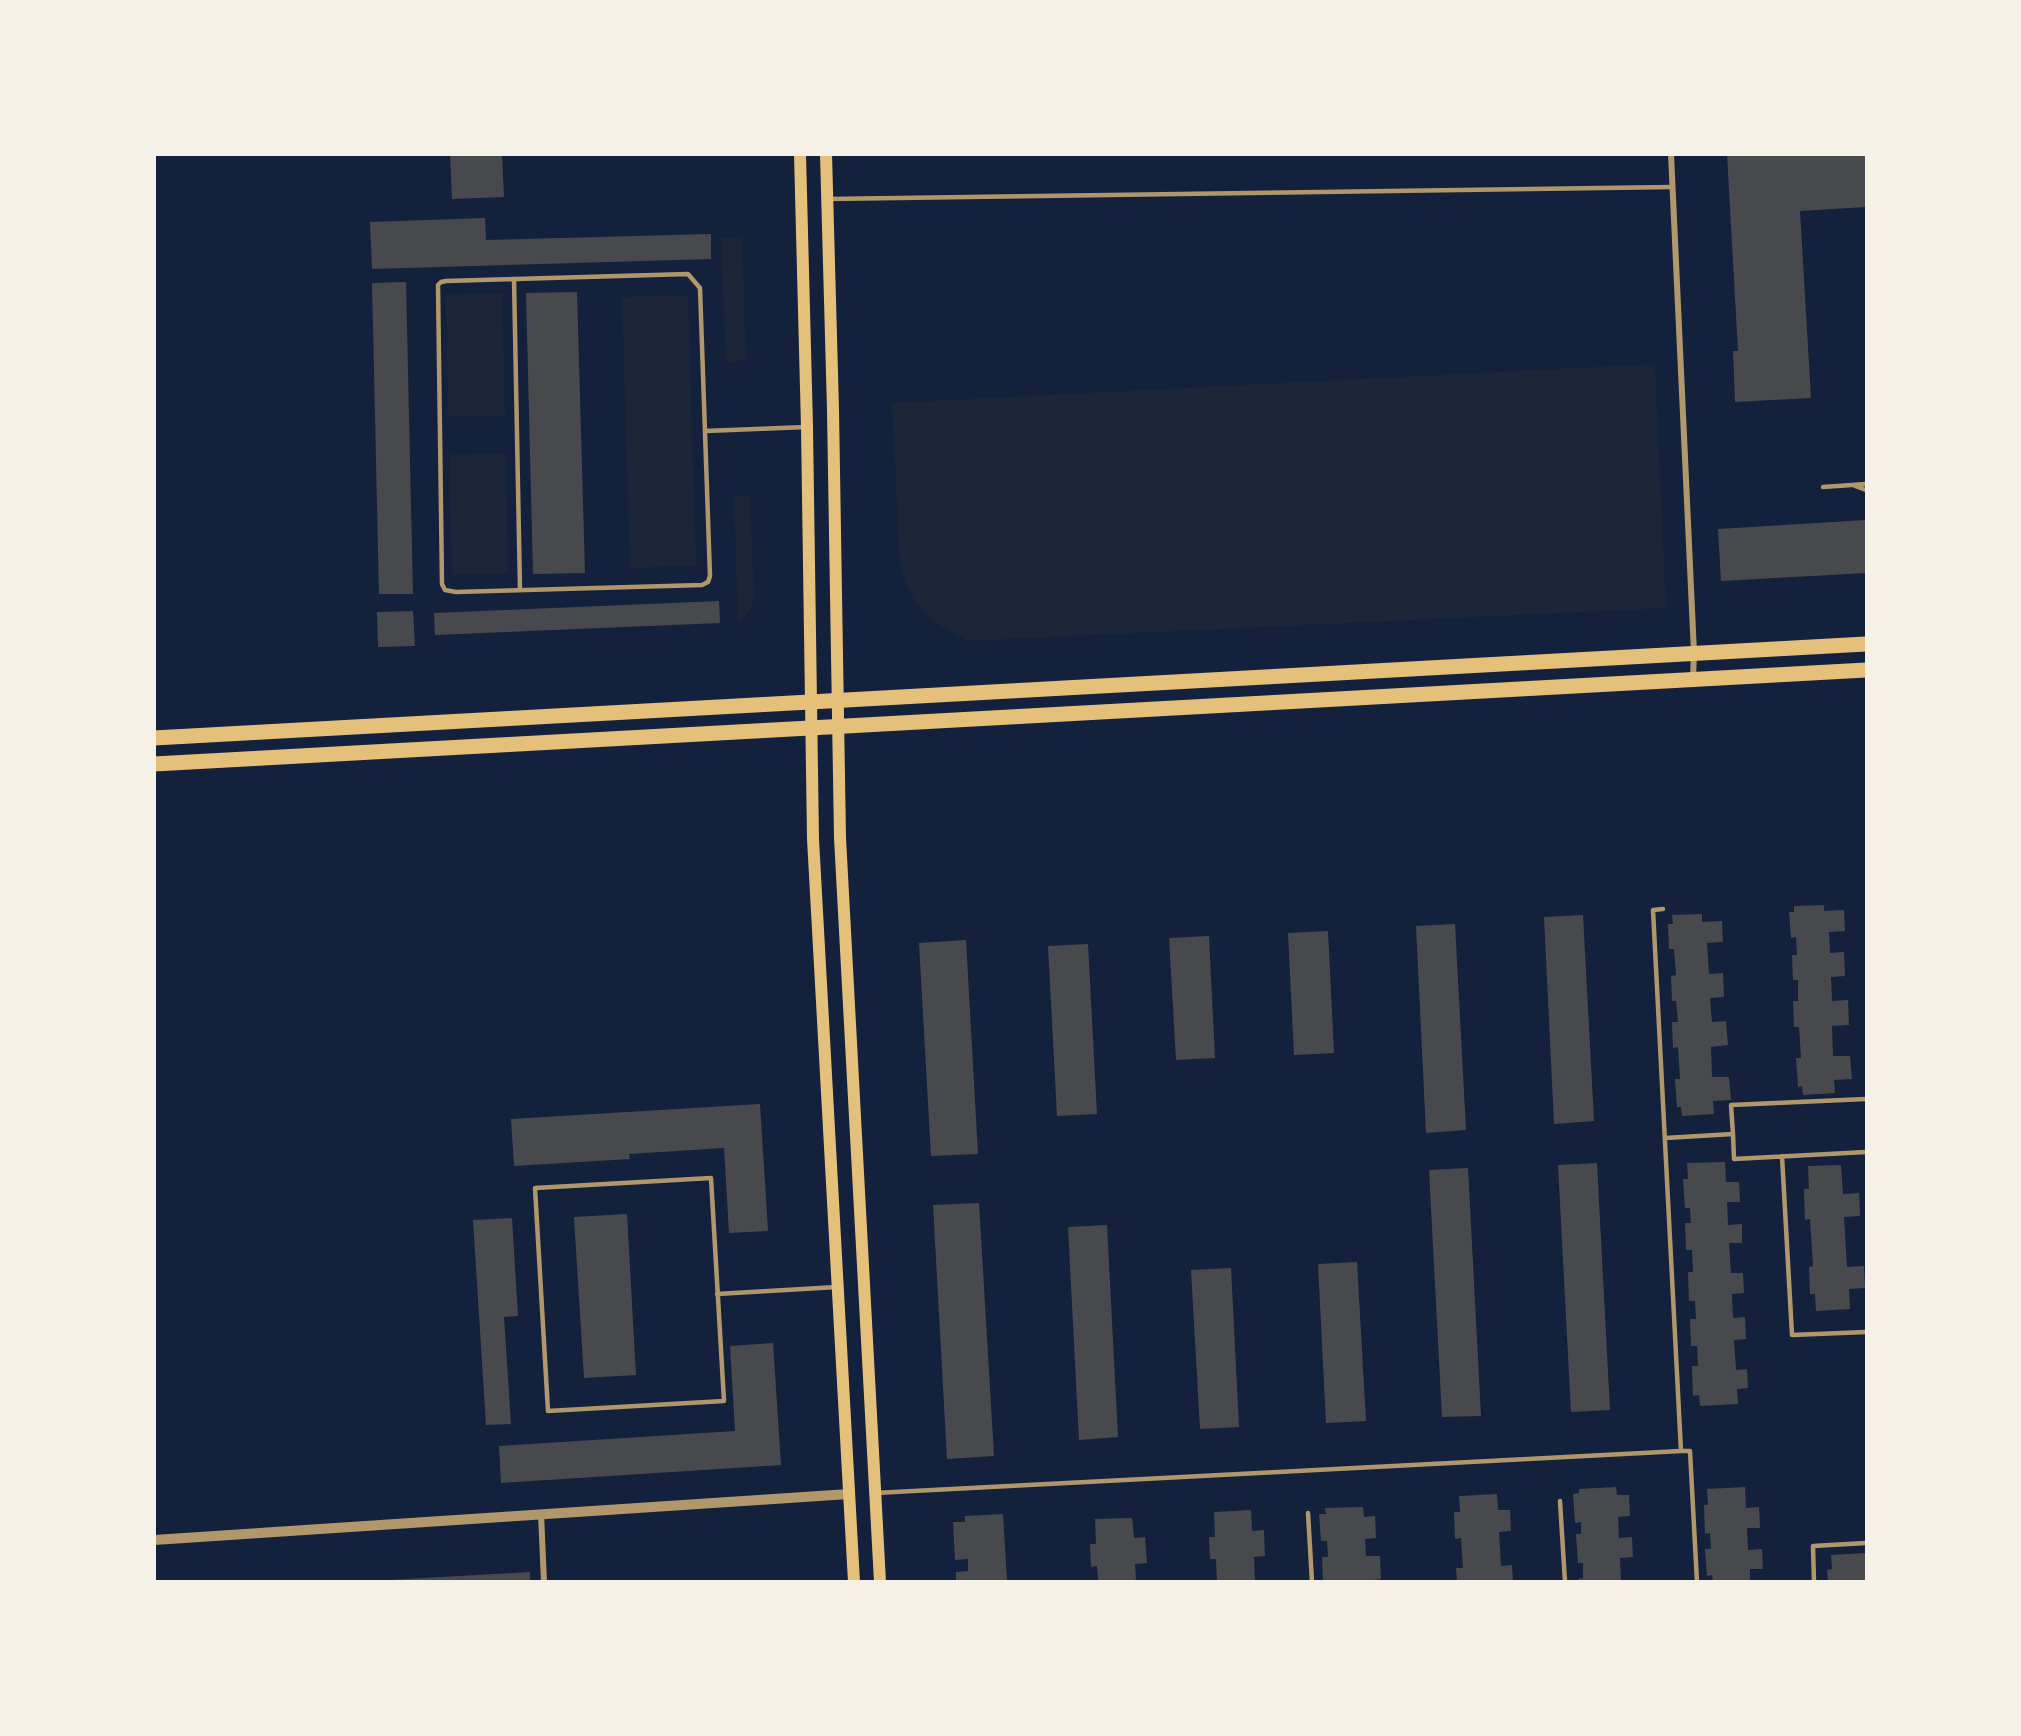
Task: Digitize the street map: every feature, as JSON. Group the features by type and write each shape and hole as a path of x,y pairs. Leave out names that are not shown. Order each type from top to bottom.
{"main road":[{"path":"800,154 814,850 854,1581"},
{"path":"826,154 841,861 880,1581"},
{"path":"154,738 1866,644"},
{"path":"154,764 1866,670"}],"street":[{"path":"1671,154 1694,653 1693,680"},
{"path":"154,1540 849,1494"},
{"path":"541,1514 544,1581"}],"lane":[{"path":"827,199 1672,187"},
{"path":"688,274 700,288 705,431 710,576 708,582 702,585 456,592 445,590 442,584 438,285 441,282 688,274"},
{"path":"514,279 520,590"},
{"path":"705,431 807,427"},
{"path":"1823,487 1866,484"},
{"path":"1853,485 1866,490"},
{"path":"1663,909 1653,910 1681,1451"},
{"path":"1866,1098 1731,1105 1734,1159 1866,1152"},
{"path":"1665,1138 1733,1134"},
{"path":"1782,1156 1792,1335 1866,1332"},
{"path":"711,1178 717,1294 724,1401 548,1411 535,1188 711,1178"},
{"path":"717,1294 837,1287"},
{"path":"875,1493 1690,1451 1697,1581"},
{"path":"1560,1501 1565,1581"},
{"path":"1308,1513 1312,1581"},
{"path":"1814,1581 1813,1546 1866,1543"}],"shaded area":[{"path":"742,237 746,360 726,362 721,238"},
{"path":"502,294 505,416 448,417 446,295"},
{"path":"688,295 696,566 630,568 622,297"},
{"path":"1655,364 1666,608 968,641 924,612 911,594 900,566 892,403"},
{"path":"506,454 508,574 452,575 449,455"},
{"path":"750,495 754,600 750,610 738,624 734,496"}],"building":[{"path":"450,154 502,154 504,197 452,199"},
{"path":"1727,154 1866,154 1866,207 1800,211 1811,398 1735,402 1733,351 1738,351"},
{"path":"485,218 486,240 711,234 711,259 372,269 370,222"},
{"path":"406,282 413,594 379,594 372,283"},
{"path":"577,292 585,573 533,574 526,293"},
{"path":"1866,520 1866,573 1721,581 1718,529"},
{"path":"719,601 720,623 435,635 434,613"},
{"path":"413,611 415,646 378,647 377,612"},
{"path":"1824,905 1824,911 1844,910 1845,931 1829,932 1830,953 1844,952 1845,976 1831,977 1832,1001 1848,1000 1849,1025 1832,1026 1833,1056 1850,1056 1852,1079 1834,1080 1835,1093 1803,1095 1802,1086 1798,1087 1796,1058 1801,1058 1799,1027 1794,1027 1793,1001 1798,1001 1798,980 1793,980 1792,955 1797,955 1796,937 1791,938 1789,912 1794,912 1794,906"},
{"path":"1702,914 1702,922 1722,921 1723,942 1707,943 1709,974 1723,973 1724,997 1710,998 1712,1022 1726,1021 1728,1045 1711,1047 1712,1077 1729,1077 1731,1100 1713,1101 1714,1114 1682,1116 1681,1107 1677,1107 1675,1079 1680,1079 1678,1047 1673,1048 1672,1022 1678,1022 1676,1001 1672,1001 1671,976 1676,975 1674,949 1669,949 1668,924 1673,924 1672,915"},
{"path":"1583,915 1594,1121 1554,1124 1544,917"},
{"path":"1455,924 1466,1130 1426,1133 1416,926"},
{"path":"1328,931 1334,1053 1294,1055 1288,933"},
{"path":"1209,936 1215,1058 1176,1060 1169,938"},
{"path":"966,940 978,1154 931,1156 919,943"},
{"path":"1088,944 1097,1114 1057,1116 1048,946"},
{"path":"760,1104 768,1231 729,1233 724,1148 629,1154 630,1159 514,1166 511,1119"},
{"path":"1725,1162 1726,1182 1739,1182 1740,1202 1727,1202 1728,1225 1742,1224 1742,1243 1729,1243 1731,1273 1743,1273 1744,1293 1732,1294 1733,1318 1745,1317 1746,1339 1734,1340 1736,1370 1747,1369 1748,1388 1737,1389 1738,1404 1700,1406 1699,1395 1693,1396 1692,1366 1698,1366 1697,1346 1691,1346 1690,1319 1696,1319 1695,1301 1689,1301 1688,1272 1693,1272 1692,1250 1686,1250 1685,1223 1691,1223 1690,1208 1685,1208 1683,1179 1688,1179 1687,1163"},
{"path":"1597,1163 1610,1410 1571,1412 1558,1165"},
{"path":"1841,1165 1843,1194 1859,1193 1860,1216 1844,1217 1847,1267 1864,1266 1865,1288 1849,1289 1850,1309 1816,1311 1815,1294 1810,1294 1809,1267 1813,1266 1810,1219 1805,1220 1804,1189 1809,1189 1808,1166"},
{"path":"1468,1168 1481,1416 1442,1417 1429,1170"},
{"path":"979,1203 994,1456 947,1459 933,1205"},
{"path":"627,1214 636,1375 584,1378 574,1217"},
{"path":"512,1218 518,1316 504,1317 511,1424 486,1425 473,1220"},
{"path":"1107,1225 1118,1437 1079,1440 1068,1227"},
{"path":"1357,1262 1366,1421 1326,1423 1318,1264"},
{"path":"1231,1268 1239,1427 1200,1429 1191,1270"},
{"path":"773,1343 781,1465 501,1483 499,1446 735,1431 730,1346"},
{"path":"1616,1487 1617,1495 1629,1495 1630,1516 1618,1517 1619,1538 1632,1537 1633,1557 1620,1558 1621,1581 1578,1581 1583,1578 1583,1563 1578,1563 1576,1534 1581,1534 1581,1522 1575,1523 1573,1494 1579,1493 1579,1489"},
{"path":"1745,1487 1746,1508 1759,1507 1760,1528 1747,1528 1748,1550 1762,1549 1763,1569 1750,1569 1750,1581 1713,1581 1712,1575 1707,1576 1705,1549 1711,1549 1710,1533 1705,1534 1704,1505 1708,1505 1707,1489"},
{"path":"1497,1494 1498,1510 1510,1510 1511,1531 1499,1532 1501,1566 1512,1565 1513,1581 1457,1581 1456,1568 1463,1568 1461,1538 1455,1539 1454,1512 1460,1512 1459,1496"},
{"path":"1363,1507 1364,1517 1375,1516 1376,1538 1365,1539 1366,1556 1380,1556 1381,1579 1323,1581 1322,1557 1328,1557 1327,1541 1321,1541 1319,1514 1326,1514 1325,1508"},
{"path":"1251,1510 1252,1531 1264,1530 1265,1556 1254,1557 1255,1581 1217,1581 1216,1559 1210,1559 1209,1537 1215,1537 1214,1512"},
{"path":"1003,1514 1007,1581 956,1581 956,1572 968,1571 968,1559 955,1560 953,1522 965,1522 965,1516"},
{"path":"1132,1518 1134,1538 1145,1537 1147,1563 1135,1564 1136,1581 1098,1581 1097,1566 1091,1567 1090,1544 1096,1544 1095,1519"},
{"path":"1865,1553 1866,1581 1828,1581 1827,1570 1832,1569 1831,1555"},
{"path":"530,1572 530,1581 388,1581 388,1580"}]}
